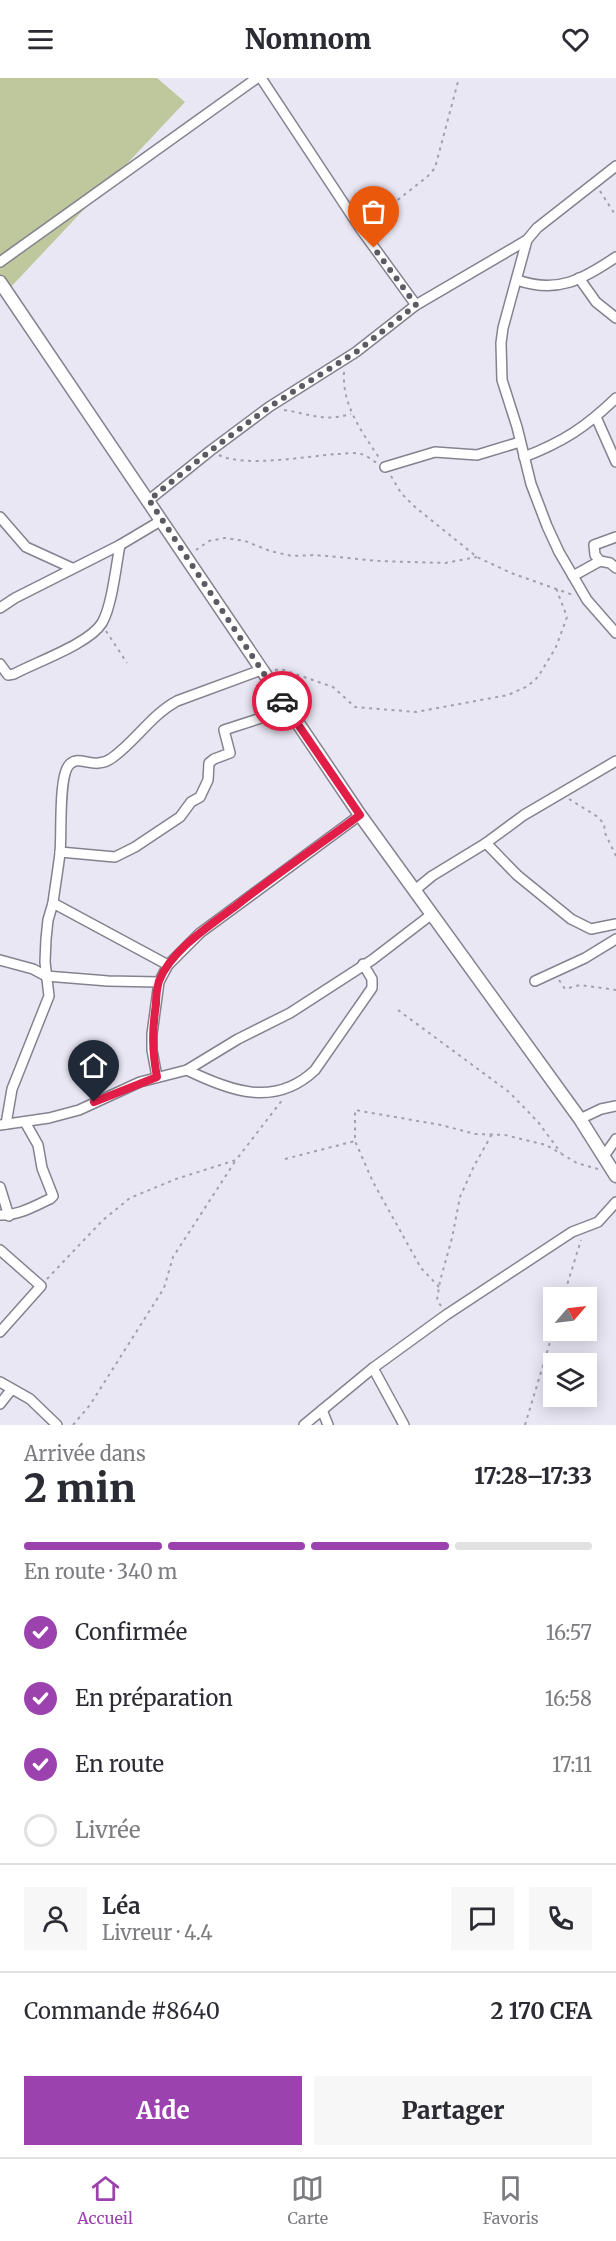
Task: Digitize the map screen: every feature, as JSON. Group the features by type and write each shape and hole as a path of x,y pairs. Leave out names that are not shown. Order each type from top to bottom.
{"street":[{"path":"0,262 259,78 360,228 416,305"},
{"path":"149,500 269,407 356,352 416,305 527,240 537,228 616,166"},
{"path":"527,240 503,328 500,360 502,380 538,505 559,552 587,600 612,620 616,633"},
{"path":"517,280 533,286 549,288 579,278 616,257"},
{"path":"579,278 596,302 616,318"},
{"path":"0,282 360,815 580,1119 616,1176"},
{"path":"524,457 553,446 596,417 616,398"},
{"path":"596,417 616,462"},
{"path":"385,467 435,452 477,455 520,442"},
{"path":"0,518 26,547 61,565 72,568"},
{"path":"0,608 72,568 120,545 162,520"},
{"path":"616,537 594,545 595,555 600,561 610,563 616,568"},
{"path":"0,664 8,675 14,675 79,643 102,624 107,612 120,545"},
{"path":"573,576 600,561"},
{"path":"261,670 165,707 110,760 96,765 80,760 69,764 65,769 60,852 46,939 46,976 49,988 47,1004 12,1089 3,1125 49,1118 79,1110 157,1077 187,1070 238,1039 290,1013 372,960 432,914"},
{"path":"60,852 110,858 135,847 180,817 189,804 200,797 208,780 208,763 230,753 224,730 288,710"},
{"path":"414,890 524,815 616,761"},
{"path":"157,1077 152,1050 152,1034 159,982 168,965 200,933 360,815"},
{"path":"486,843 517,875 571,919 591,929 616,924"},
{"path":"53,903 168,965"},
{"path":"535,981 585,958 616,939"},
{"path":"0,960 33,969 46,976 159,982"},
{"path":"187,1070 217,1084 245,1092 259,1093 304,1081 315,1070 372,988 372,979 363,964"},
{"path":"580,1119 601,1109 616,1106"},
{"path":"0,1187 4,1215 23,1212 53,1196 42,1168 38,1145 25,1122"},
{"path":"604,1156 616,1139"},
{"path":"304,1425 373,1368 446,1315 572,1233 598,1222 616,1202"},
{"path":"0,1250 41,1286 0,1332"},
{"path":"373,1368 404,1425"},
{"path":"0,1382 30,1399 57,1425"},
{"path":"0,1404 11,1390"},
{"path":"322,1410 328,1425"}],"path":[{"path":"360,228 427,177 435,168 459,78"},
{"path":"594,183 616,216"},
{"path":"269,407 334,419 351,414"},
{"path":"210,451 225,458 285,460 315,455 360,453 385,467"},
{"path":"186,557 209,541 225,538 292,556 316,555 379,561 445,563 477,557 502,569 587,600"},
{"path":"261,670 281,669 333,687 356,707 416,712 508,695 528,686 538,677 556,647 567,617 556,588"},
{"path":"102,624 127,663"},
{"path":"561,793 598,817 604,824 605,833 616,856"},
{"path":"610,842 616,839"},
{"path":"555,971 565,989 579,985 616,990"},
{"path":"398,1010 508,1092 538,1122 562,1155"},
{"path":"73,1425 90,1405 164,1288 173,1257 236,1160 294,1085"},
{"path":"439,1287 421,1268 373,1182 355,1141 355,1110 441,1125 475,1134 505,1135 546,1145 577,1163 601,1170"},
{"path":"446,1315 437,1299 460,1197 492,1134"},
{"path":"285,1159 355,1141"},
{"path":"41,1286 103,1221 130,1198 176,1179 236,1160"},
{"path":"566,1287 584,1227"},
{"path":"525,1425 550,1341"}],"green space":[{"path":"0,78 157,78 185,102 9,289 0,274"}],"way so far":[{"path":"282,701 149,500 269,407 356,352 416,305 374,248"}],"route":[{"path":"94,1102 157,1077 152,1050 152,1034 159,982 168,965 180,952 200,933 263,885 360,815 282,701"}]}
